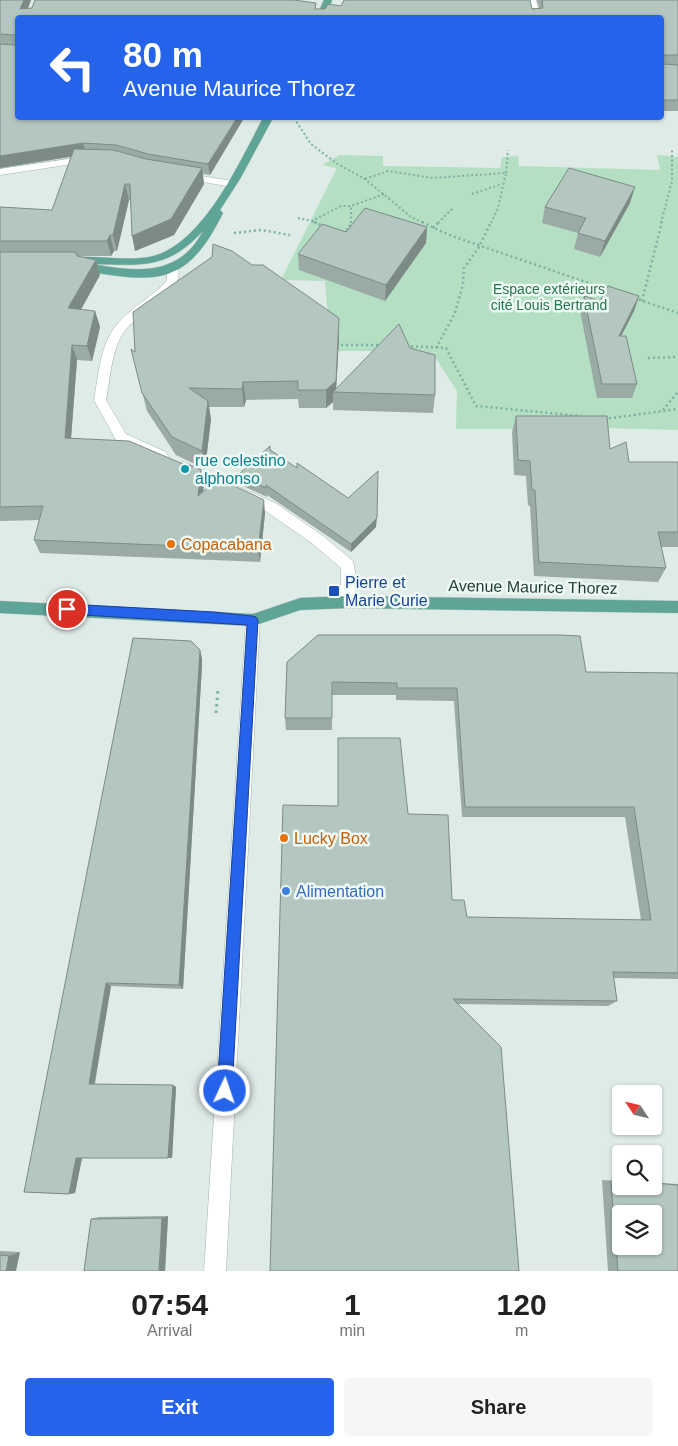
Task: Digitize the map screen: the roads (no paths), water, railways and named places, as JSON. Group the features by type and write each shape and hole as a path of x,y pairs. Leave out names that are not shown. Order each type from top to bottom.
{"main road":[{"path":"321,15 328,0"},
{"path":"226,194 205,241 194,254 173,269 152,273 128,274 67,263 142,262 168,255 181,248 192,238 226,194 267,120"},
{"name":"Avenue Maurice Thorez","path":"0,607 214,616 252,620 300,604 348,602 678,607"}],"street":[{"path":"532,0 535,15"},
{"path":"0,172 86,159 100,159"},
{"path":"177,175 232,184"},
{"path":"173,269 172,281 134,313 120,329 112,343 100,400 121,437 272,508 341,559 348,565 350,582 348,602"},
{"path":"215,1271 252,620"}],"place":[{"name":"rue celestino alphonso","path":"185,469"},
{"name":"Copacabana","path":"171,544"},
{"name":"Pierre et Marie Curie","path":"334,591"},
{"name":"Lucky Box","path":"284,838"},
{"name":"Alimentation","path":"286,891"}],"park label":[{"name":"Espace extérieurs cité Louis Bertrand","path":"549,298"}]}
